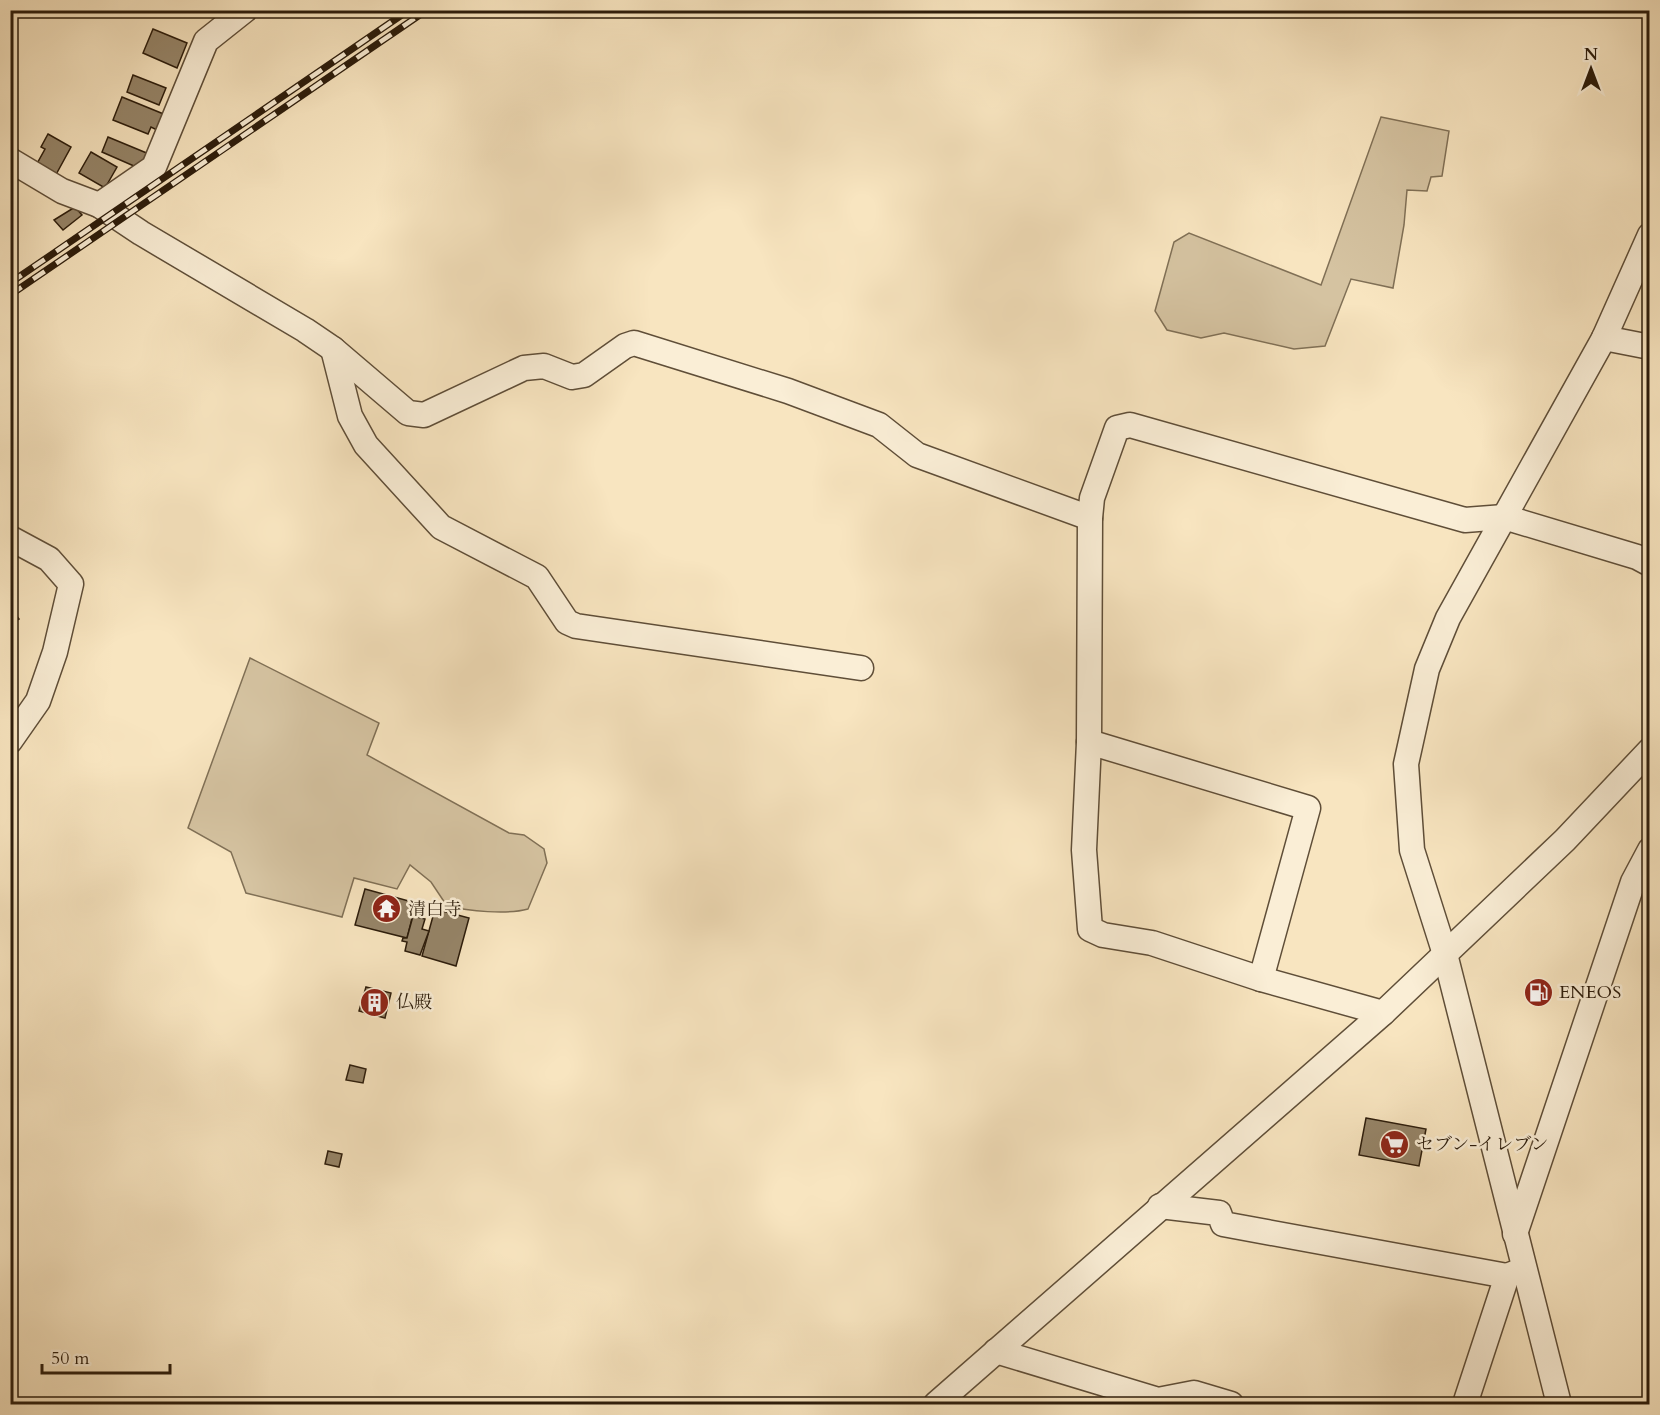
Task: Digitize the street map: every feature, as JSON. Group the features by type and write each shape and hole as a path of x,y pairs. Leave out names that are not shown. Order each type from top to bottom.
{"street":[{"path":"99,205 154,167 206,41 245,10"},
{"path":"10,160 62,191 99,205 110,214 305,330 333,349 408,413 424,415 525,368 544,366 572,377 584,375 634,342 788,391 879,425 917,455 1090,518"},
{"path":"1559,1404 1516,1273 1515,1234 1445,954 1412,850 1406,764 1427,669 1448,618 1604,338 1650,236"},
{"path":"1604,338 1650,346"},
{"path":"333,349 350,416 366,445 441,527 537,577 567,622 576,626 861,668"},
{"path":"1383,1013 1261,979 1152,943 1103,935 1090,929 1084,850 1089,742 1090,518 1092,498 1117,428 1130,425 1466,520 1504,517 1637,557 1650,564"},
{"path":"10,538 49,559 71,584 55,652 38,701 10,741"},
{"path":"1089,742 1308,808 1261,979"},
{"path":"936,1404 1383,1013 1565,840 1650,750"},
{"path":"1515,1234 1633,882 1650,850"},
{"path":"1160,1206 1219,1213 1223,1224 1516,1273"},
{"path":"1465,1404 1516,1273"},
{"path":"996,1351 1158,1400 1194,1393 1231,1404"}],"shaded area":[{"path":"1381,117 1449,131 1442,176 1431,177 1427,191 1407,190 1404,225 1393,288 1351,279 1325,346 1294,349 1224,333 1201,338 1167,330 1155,311 1174,242 1189,233 1321,285"},
{"path":"250,658 379,723 367,755 509,833 524,835 544,849 547,863 528,909 488,912 447,906 431,882 410,865 397,889 354,878 342,917 246,893 231,852 188,828"}],"building":[{"path":"153,29 187,43 177,68 143,53"},
{"path":"133,75 166,88 159,105 127,92"},
{"path":"122,97 166,115 159,131 151,127 148,134 113,120"},
{"path":"48,134 71,147 53,180 34,169 45,149 41,147"},
{"path":"108,137 149,154 143,170 102,152"},
{"path":"91,152 117,167 105,188 79,173"},
{"path":"75,207 82,215 63,230 54,220"},
{"path":"10,607 19,619 10,624"},
{"name":"清白寺","path":"365,889 416,903 407,938 355,925"},
{"path":"435,909 469,918 456,966 422,956"},
{"path":"413,916 425,919 422,929 429,931 420,955 405,951 407,942 402,941 403,938 407,938"},
{"name":"仏殿","path":"366,987 391,993 385,1018 359,1011"},
{"path":"350,1065 366,1069 363,1083 346,1080"},
{"path":"1366,1118 1426,1129 1419,1166 1359,1155"},
{"path":"328,1151 342,1154 339,1167 325,1164"}],"railway":[{"path":"10,283 409,10"},
{"path":"10,295 427,10"}],"place":[{"name":"清白寺","path":"387,909"},
{"name":"ENEOS","path":"1538,992"},
{"name":"仏殿","path":"375,1002"},
{"name":"セブン-イレブン","path":"1395,1144"}]}
